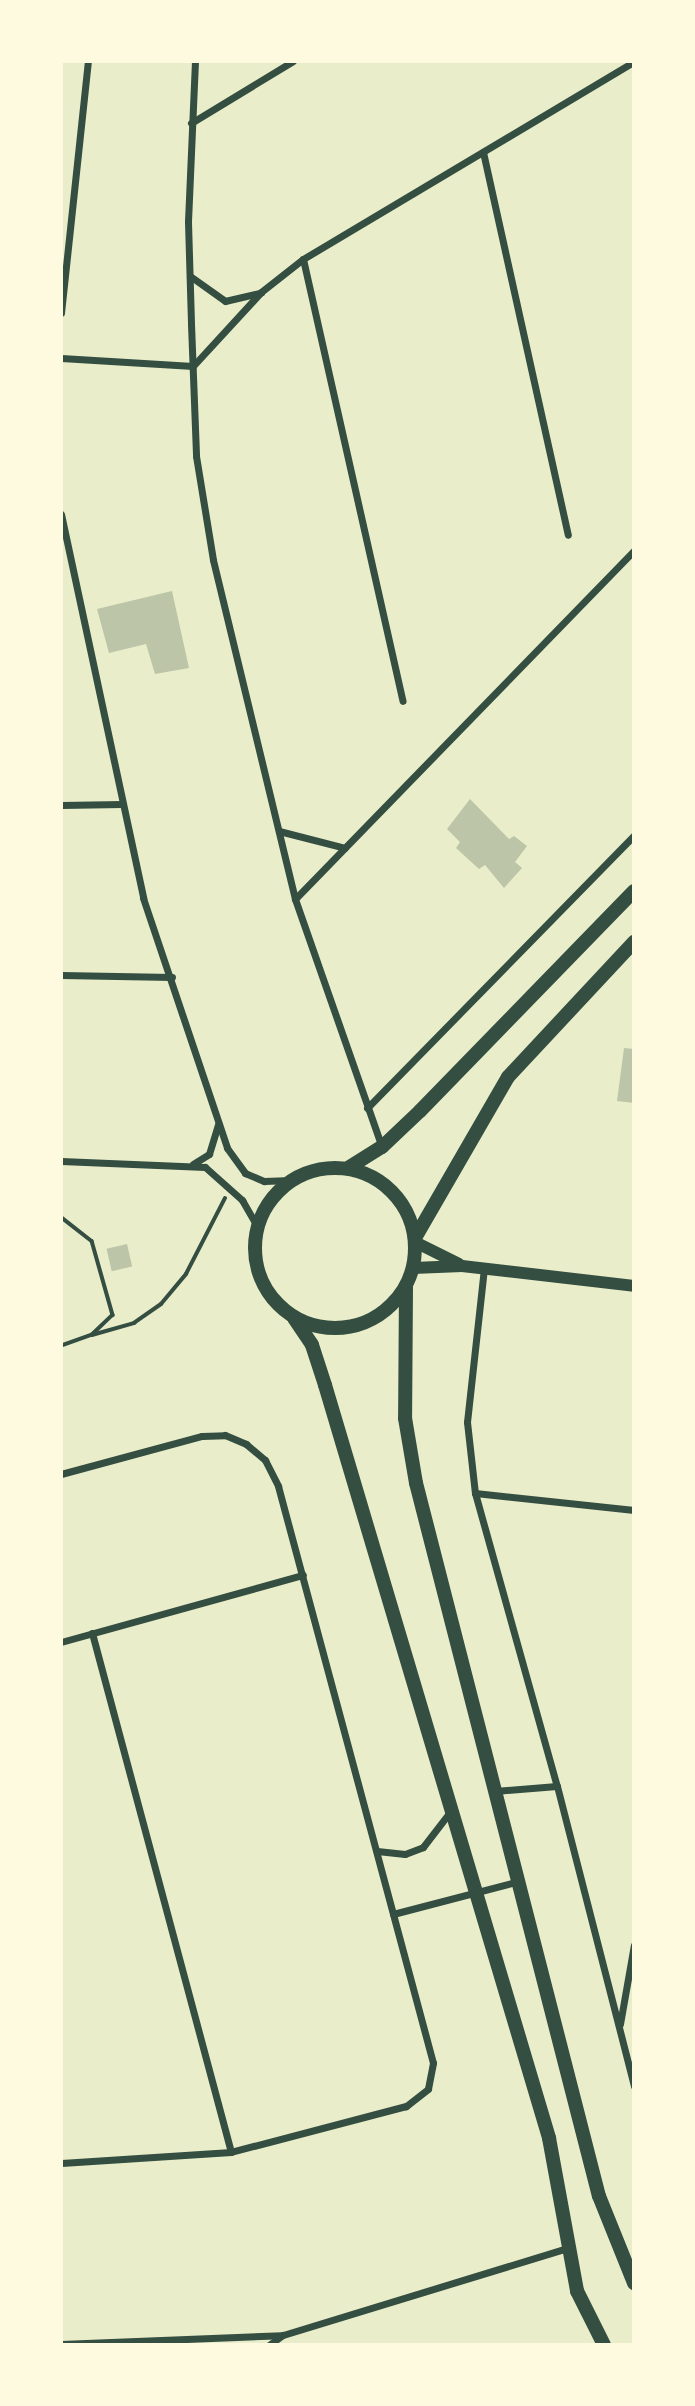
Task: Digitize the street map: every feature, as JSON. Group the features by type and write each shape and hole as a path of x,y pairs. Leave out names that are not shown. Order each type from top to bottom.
{"main road":[{"path":"348,1168 382,1147 634,891"},
{"path":"415,1240 508,1077 634,942"},
{"path":"604,2345 578,2291 567,2248 549,2138 450,1812 326,1385 312,1345 294,1318 275,1302 261,1281 254,1255 257,1226 272,1198 292,1180 319,1169 348,1168 388,1187 404,1206 415,1240 413,1268 406,1287 405,1418 416,1483 516,1882 599,2196 634,2283"},
{"path":"294,1318 322,1328 351,1327 378,1316 406,1287"}],"street":[{"path":"61,313 88,61"},
{"path":"195,61 191,123 192,366 196,456 213,560 295,899 382,1147"},
{"path":"191,123 293,61"},
{"path":"192,366 261,292 303,259 634,62"},
{"path":"483,152 568,535"},
{"path":"303,259 404,701"},
{"path":"190,276 225,301 261,292"},
{"path":"61,358 192,366"},
{"path":"61,514 143,898 172,977 227,1148 245,1173 264,1181 292,1180"},
{"path":"295,899 634,551"},
{"path":"61,805 122,804"},
{"path":"279,831 345,848"},
{"path":"367,1108 634,835"},
{"path":"61,975 172,977"},
{"path":"188,1166 209,1154 218,1121"},
{"path":"61,1161 205,1167 231,1187 257,1226"},
{"path":"415,1240 462,1266"},
{"path":"413,1268 462,1266 634,1286"},
{"path":"484,1268 467,1422 475,1493 557,1786 634,2086"},
{"path":"61,1474 202,1436 225,1434 265,1460 278,1486 303,1575 433,2063 428,2089 406,2106 231,2152 61,2163"},
{"path":"475,1493 634,1510"},
{"path":"61,1642 303,1575"},
{"path":"92,1633 231,2152"},
{"path":"494,1791 557,1786"},
{"path":"377,1852 405,1854 423,1847 450,1812"},
{"path":"393,1914 516,1882"},
{"path":"619,2028 634,1945"},
{"path":"61,2344 283,2335 567,2248"},
{"path":"269,2345 283,2335"}],"path":[{"path":"61,1346 134,1323 160,1304 186,1274 231,1187"},
{"path":"61,1217 92,1241 104,1272 113,1315 92,1335"}],"building":[{"path":"172,591 189,668 155,674 146,644 109,653 97,609"},
{"path":"470,799 509,839 514,836 527,846 515,862 522,868 504,888 485,865 479,869 456,848 460,842 447,829"},
{"path":"624,1048 634,1049 634,1103 617,1101"},
{"path":"127,1244 132,1266 112,1271 107,1249"}]}
